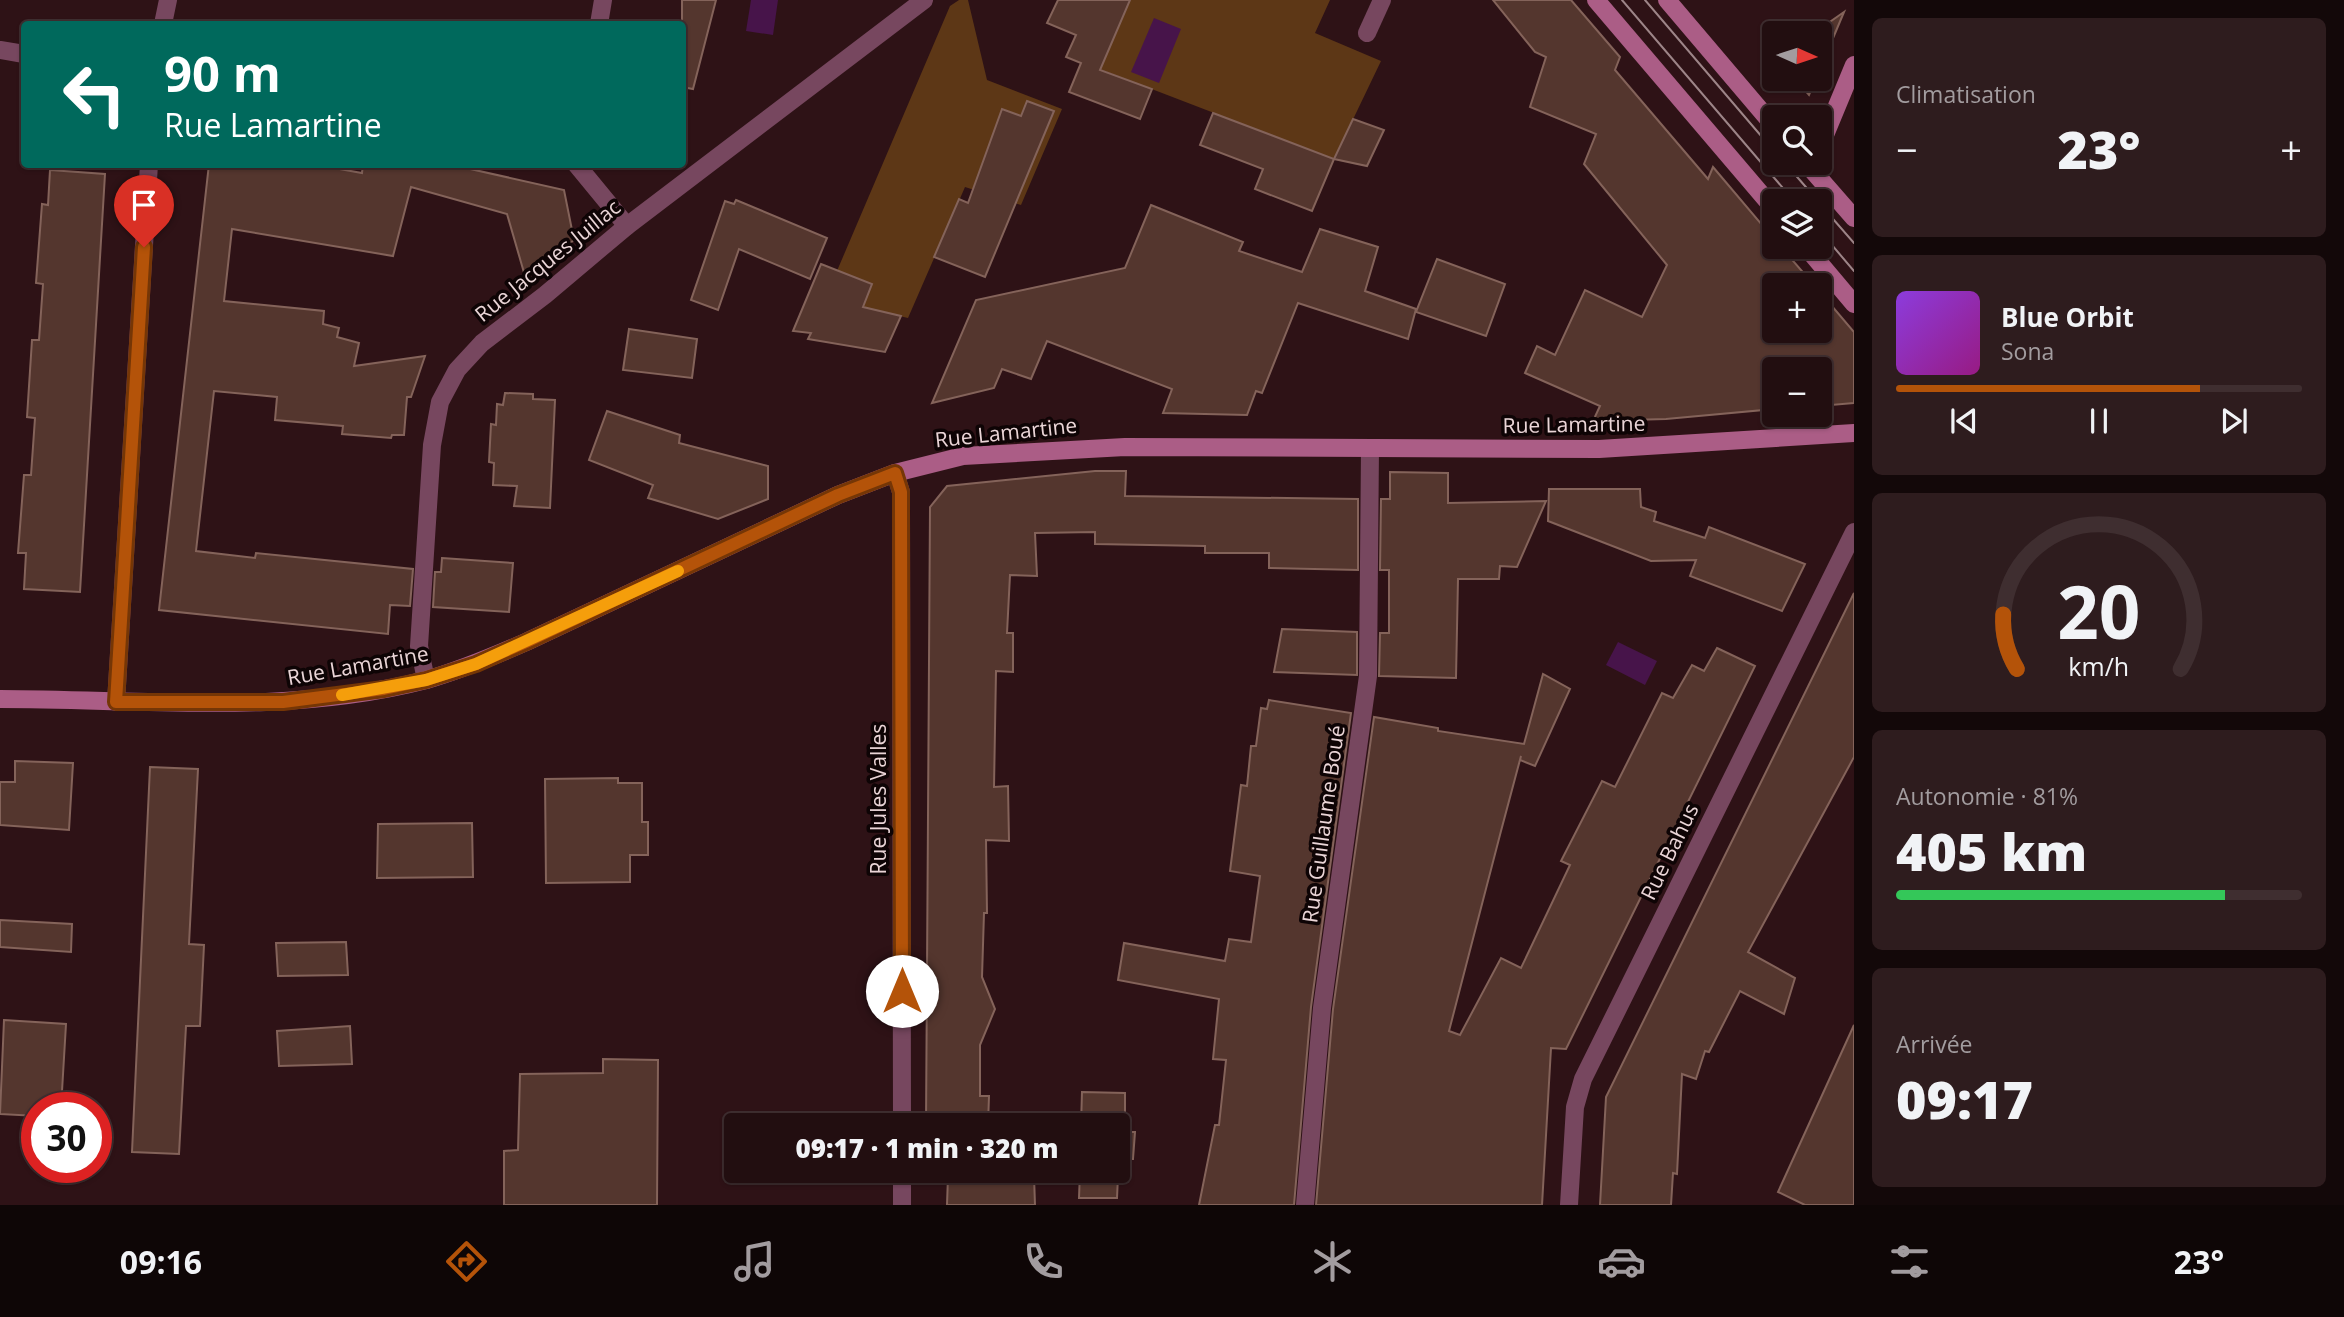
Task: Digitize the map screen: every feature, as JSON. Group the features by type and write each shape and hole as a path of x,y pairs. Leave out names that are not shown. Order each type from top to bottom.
{"street":[{"path":"164,21 168,0"},
{"path":"600,21 603,0"},
{"name":"Rue Jacques Juillac","path":"426,680 419,646 432,445 440,402 457,370 482,343 545,295 627,226 924,0"},
{"path":"1367,33 1382,0"},
{"path":"1597,0 1762,195"},
{"path":"1667,0 1762,112"},
{"path":"0,50 21,54"},
{"path":"1832,118 1854,65"},
{"path":"116,702 149,168"},
{"path":"579,168 627,226"},
{"path":"1817,175 1854,218"},
{"path":"1816,259 1854,304"},
{"name":"Rue Lamartine","path":"0,699 283,702 384,689 426,680 489,659 838,495 895,473 963,456 1125,447 1599,449 1854,432"},
{"name":"Rue Guillaume Boué","path":"1305,1205 1322,1008 1368,676 1370,448"},
{"name":"Rue Jules Valles","path":"895,473 901,492 902,1113"},
{"name":"Rue Bahus","path":"1570,1205 1575,1107 1583,1079 1854,532"},
{"path":"902,1183 902,1205"}],"shaded area":[{"path":"751,0 778,0 773,35 746,31"},
{"path":"959,0 968,0 987,80 1062,109 1021,205 965,187 908,318 825,299 950,6"},
{"path":"1101,0 1330,0 1315,33 1381,61 1334,159 1097,68"},
{"path":"1154,18 1181,29 1159,83 1131,72"},
{"path":"1618,642 1657,661 1645,685 1606,665"}],"building":[{"path":"682,0 716,0 693,89 686,88 686,21 682,21"},
{"path":"1058,0 1130,0 1100,70 1152,89 1140,119 1069,92 1081,63 1066,57 1076,35 1047,23"},
{"path":"1493,0 1571,0 1620,57 1615,70 1708,179 1713,167 1762,225 1762,259 1791,259 1804,273 1762,273 1762,343 1832,343 1832,306 1854,332 1854,403 1832,405 1832,357 1762,357 1762,410 1666,419 1593,421 1600,406 1525,373 1537,346 1555,355 1585,290 1642,317 1667,265 1584,164 1596,134 1530,107 1546,57 1535,52"},
{"path":"1844,12 1832,40 1832,21"},
{"path":"1027,101 1054,111 985,277 934,257 959,199 968,203 1002,109 1021,116"},
{"path":"1213,113 1334,159 1312,211 1255,189 1263,169 1200,145"},
{"path":"1353,119 1384,130 1367,166 1334,159"},
{"path":"209,168 334,168 362,173 363,168 466,168 564,190 574,240 525,276 507,214 411,187 393,256 232,229 224,301 324,311 323,324 339,328 337,337 359,343 354,366 425,356 411,397 407,397 404,435 392,435 391,438 342,434 343,426 275,420 277,397 214,391 196,551 255,558 256,553 413,569 410,606 390,605 388,634 159,610"},
{"path":"50,170 105,174 80,592 24,589 26,553 18,553 24,475 31,475 35,418 27,417 32,340 39,340 43,284 36,283 42,204 48,205"},
{"path":"736,200 827,238 810,279 739,249 718,310 691,300 725,201 734,204"},
{"path":"1151,205 1243,242 1239,251 1302,272 1320,229 1378,247 1365,291 1416,309 1408,339 1298,303 1262,393 1256,391 1247,415 1163,413 1172,389 1047,341 1031,379 1002,369 994,388 932,403 976,300 1125,268"},
{"path":"1437,259 1505,284 1486,336 1416,312"},
{"path":"821,264 872,284 863,307 901,316 885,352 808,339 811,333 793,331"},
{"path":"629,329 697,339 692,378 623,370"},
{"path":"505,393 533,394 533,399 555,400 550,508 514,506 517,486 493,485 494,463 489,462 491,424 496,425 497,404 503,405"},
{"path":"607,411 680,435 679,443 768,466 768,499 718,519 648,498 653,485 589,460"},
{"path":"1095,471 1126,471 1125,496 1358,499 1358,570 1269,568 1269,553 1205,553 1205,546 1095,544 1095,532 1035,533 1037,576 1010,575 1007,633 1013,633 1013,672 996,671 994,787 1008,786 1009,841 986,840 987,913 984,913 982,977 995,1009 980,1045 980,1096 989,1096 988,1113 926,1113 930,507 947,486"},
{"path":"1390,472 1448,473 1448,503 1546,501 1517,567 1500,566 1499,579 1458,579 1456,678 1379,676 1380,633 1389,633 1389,570 1380,570 1381,499 1390,499"},
{"path":"1549,489 1640,489 1641,507 1656,512 1654,521 1705,538 1709,527 1805,564 1782,611 1690,576 1696,560 1651,561 1548,521"},
{"path":"442,558 513,563 509,612 433,607 435,572 441,572"},
{"path":"1854,593 1854,757 1748,952 1795,978 1784,1014 1740,991 1709,1052 1705,1051 1696,1079 1682,1074 1677,1174 1673,1173 1671,1205 1600,1205 1606,1097"},
{"path":"1282,629 1357,632 1357,675 1274,672"},
{"path":"1717,648 1755,666 1566,1049 1551,1048 1542,1205 1316,1205 1333,1009 1374,717 1438,728 1438,731 1524,744 1543,674 1570,689 1535,766 1520,760 1521,756 1449,1031 1460,1035 1501,958 1521,968 1570,865 1561,861 1602,781 1615,787 1662,693 1673,698 1692,665 1704,671"},
{"path":"1269,700 1351,713 1311,1007 1294,1205 1199,1205 1215,1125 1219,1125 1226,1060 1213,1059 1219,999 1118,980 1124,943 1225,961 1229,939 1251,942 1260,876 1230,871 1241,785 1247,786 1251,746 1256,746 1261,708 1267,709"},
{"path":"15,761 73,763 69,830 0,825 0,782 15,782"},
{"path":"150,767 198,769 189,944 204,945 200,1026 186,1026 179,1154 132,1152"},
{"path":"618,778 618,783 642,783 642,822 648,822 648,855 630,855 630,882 546,883 545,779"},
{"path":"472,823 473,877 377,878 378,824"},
{"path":"0,920 72,924 71,952 0,947"},
{"path":"346,942 348,975 278,976 276,943"},
{"path":"4,1020 66,1024 62,1092 21,1092 21,1115 0,1114"},
{"path":"1854,1025 1854,1205 1805,1205 1778,1192"},
{"path":"350,1026 352,1064 279,1066 277,1031"},
{"path":"603,1059 658,1060 657,1205 504,1205 504,1151 518,1150 520,1074 603,1073"},
{"path":"1082,1092 1125,1093 1125,1113 1081,1113"},
{"path":"1130,1132 1135,1132 1133,1159 1130,1159"},
{"path":"948,1183 1034,1183 1035,1205 947,1205"},
{"path":"1080,1183 1118,1183 1117,1198 1079,1198"}],"tram line":[{"path":"1622,0 1784,189"},
{"path":"1645,0 1762,137"},
{"path":"1795,175 1808,189"},
{"path":"1832,218 1854,243"},
{"path":"1832,245 1854,271"}],"slow traffic":[{"path":"342,695 426,680 476,664 678,571"}],"route":[{"path":"144,247 116,702 283,702 384,689 426,680 476,664 526,642 838,495 895,473 901,492 902,991"}]}
